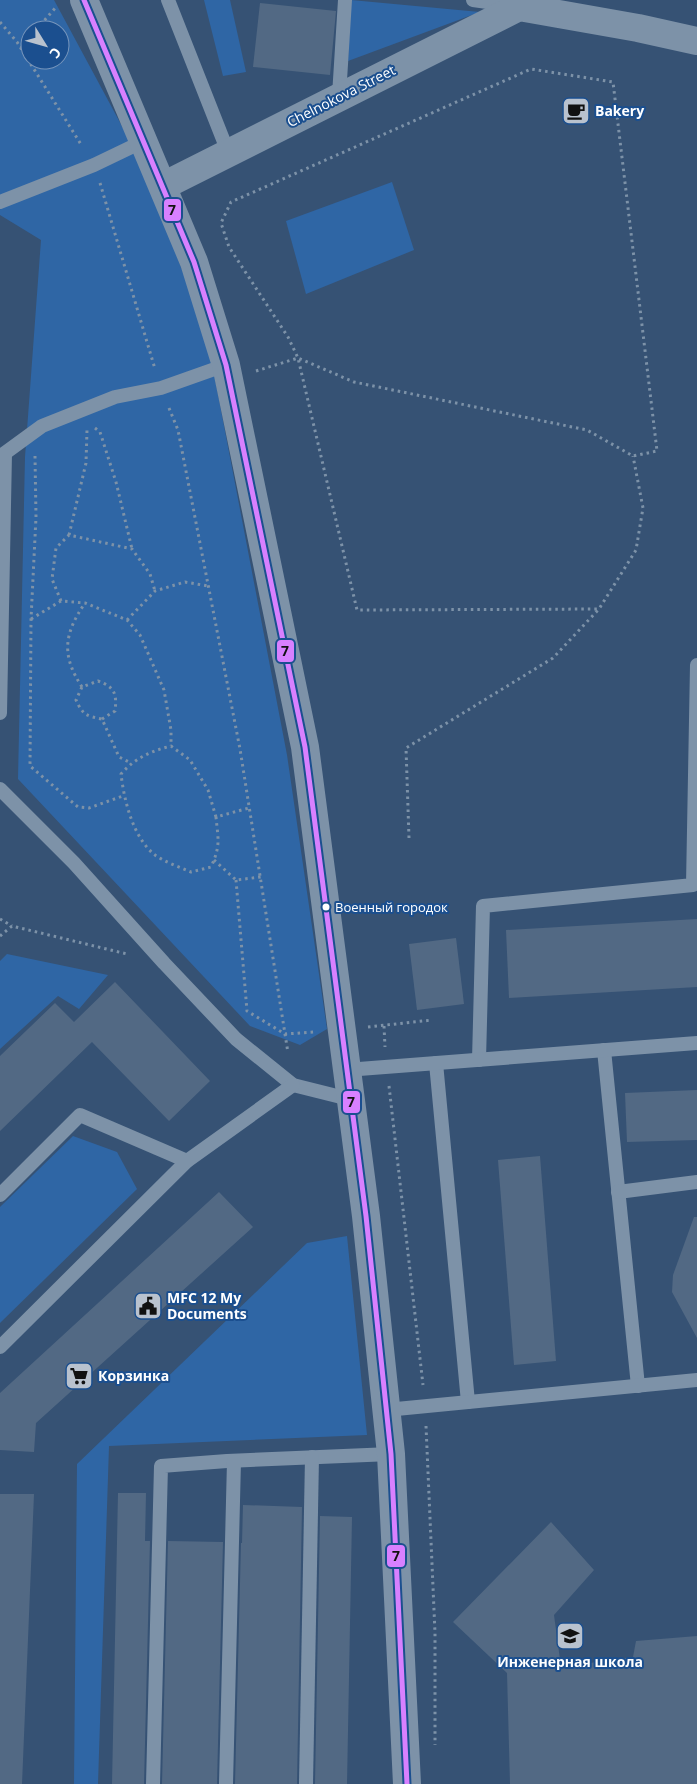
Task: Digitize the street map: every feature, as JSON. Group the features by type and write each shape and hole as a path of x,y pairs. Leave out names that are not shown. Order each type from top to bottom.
{"street":[{"path":"84,0 194,262 228,372 305,747 340,1030 366,1216 391,1454 407,1784"},
{"path":"519,7 638,28 697,41"},
{"name":"Chelnokova Street","path":"163,186 519,7"}],"lane":[{"path":"168,0 228,152"},
{"path":"339,96 345,0"},
{"path":"473,0 519,7"},
{"path":"0,202 94,165 144,141"},
{"path":"0,713 5,453 42,426 115,398 228,372"},
{"path":"479,1060 483,906 694,884 697,665"},
{"path":"0,789 74,864 236,1039 293,1085 349,1099"},
{"path":"346,1070 697,1043"},
{"path":"604,1050 638,1386"},
{"path":"436,1063 468,1402"},
{"path":"0,1347 187,1161 293,1085"},
{"path":"0,1195 80,1115 187,1161"},
{"path":"618,1192 697,1182"},
{"path":"386,1410 697,1380"},
{"path":"153,1784 161,1466 391,1454"},
{"path":"306,1784 312,1457"},
{"path":"226,1784 234,1461"}],"path":[{"path":"45,20 62,0"},
{"path":"0,22 20,47"},
{"path":"228,372 298,358 354,382 587,430 633,456 657,451 613,82 530,69 232,202 221,223 229,247 288,337 298,358 357,610 599,609"},
{"path":"35,70 94,165 161,388 178,430 240,749 293,1085"},
{"path":"94,426 100,432 116,482 132,549 150,574 155,591"},
{"path":"61,601 52,579 56,548 69,535 86,463 87,429"},
{"path":"35,447 36,517 30,619 30,766 78,807 89,808 123,796"},
{"path":"409,838 406,748 553,658 599,609 636,550 643,508 633,456"},
{"path":"69,535 132,549"},
{"path":"127,620 155,591 185,582 208,586"},
{"path":"30,619 61,601 85,602 127,620 140,635 164,690 171,730 171,746"},
{"path":"82,687 73,674 68,658 67,640 76,616 85,602"},
{"path":"98,681 107,684 115,692 116,701 115,711 102,718 86,716 81,711 76,700 82,687 98,681"},
{"path":"102,718 119,757 131,763"},
{"path":"171,746 190,760 208,790 216,816 219,848 211,867 191,872 155,855 140,839 123,796 121,774 131,763 154,750 171,746"},
{"path":"216,816 250,808"},
{"path":"214,860 236,880 247,1010 285,1034"},
{"path":"236,880 260,877"},
{"path":"0,919 12,926 164,963"},
{"path":"0,936 12,926"},
{"path":"340,1030 432,1020"},
{"path":"387,1067 426,1406 435,1633 435,1746"}],"shaded area":[{"path":"0,0 54,0 65,20 20,20 20,70 70,70 70,30 144,167 207,337 287,755 327,1029 300,1045 250,1026 18,779 25,457 41,240 0,215"},
{"path":"204,0 230,0 246,72 223,76"},
{"path":"351,0 480,12 348,61"},
{"path":"392,182 414,250 306,294 286,221"},
{"path":"7,954 108,975 79,1009 58,996 0,1049 0,961"},
{"path":"73,1136 117,1152 137,1189 0,1323 0,1207"},
{"path":"347,1236 367,1435 109,1446 98,1784 74,1784 77,1464 307,1243"}],"building":[{"path":"260,3 336,11 330,75 253,67"},
{"path":"697,919 697,987 509,998 506,930"},
{"path":"456,938 464,1004 417,1010 409,944"},
{"path":"115,982 210,1081 169,1121 92,1042 0,1131 0,1056 55,1003 74,1022"},
{"path":"697,1090 697,1140 627,1142 625,1093"},
{"path":"540,1156 556,1361 514,1365 498,1160"},
{"path":"219,1192 253,1227 36,1423 34,1452 0,1450 0,1393"},
{"path":"694,1217 697,1217 697,1338 672,1292 673,1275"},
{"path":"118,1493 146,1493 145,1541 150,1541 144,1784 112,1784"},
{"path":"0,1494 34,1494 22,1784 0,1784"},
{"path":"243,1505 302,1507 297,1784 235,1784"},
{"path":"320,1516 352,1517 347,1784 315,1784"},
{"path":"551,1522 594,1570 554,1615 561,1667 633,1657 636,1641 697,1636 697,1784 510,1784 507,1673 453,1622"},
{"path":"168,1541 223,1542 217,1784 162,1784"}],"transit line":[{"name":"7","path":"84,0 194,262 226,365 305,747 366,1216 391,1454 407,1784"}],"place":[{"name":"Bakery","path":"576,111"},
{"name":"Военный городок","path":"326,907"},
{"name":"MFC 12 My Documents","path":"148,1306"},
{"name":"Корзинка","path":"79,1376"},
{"name":"Инженерная школа","path":"570,1636"}]}
